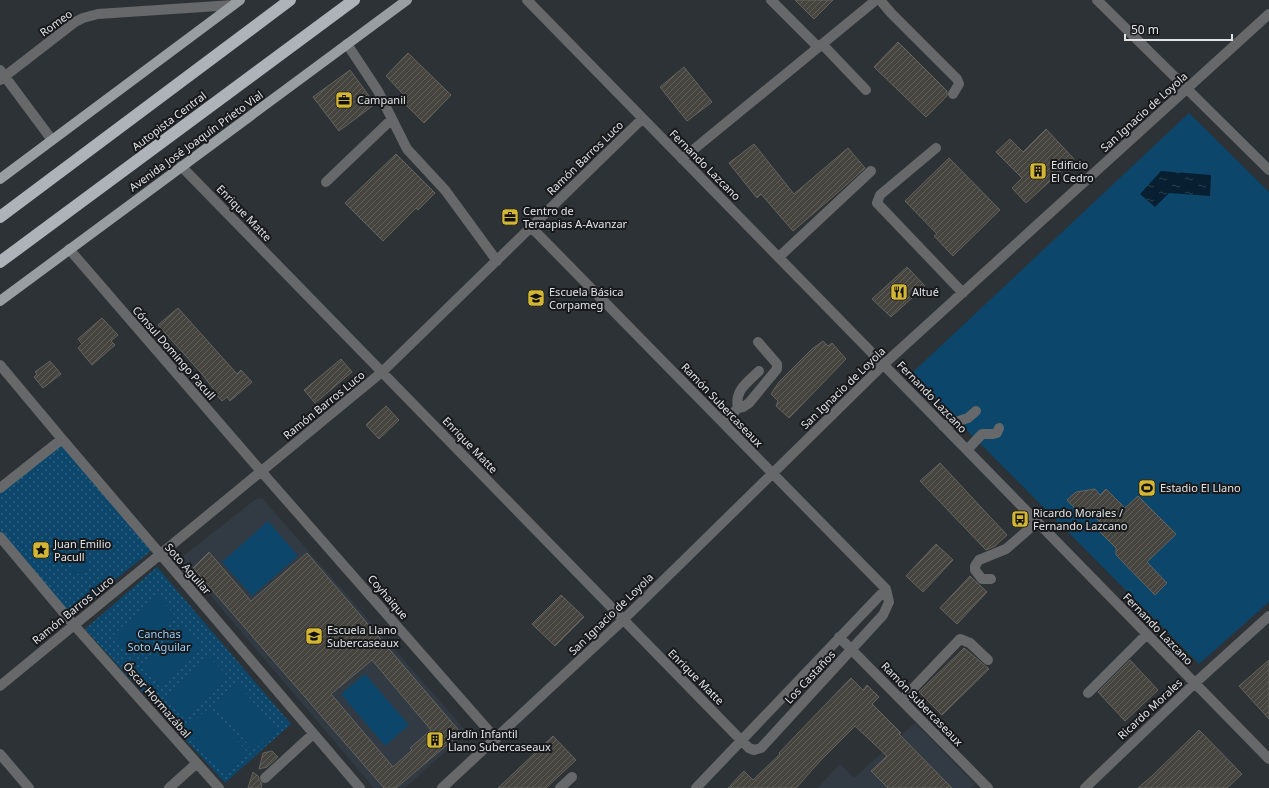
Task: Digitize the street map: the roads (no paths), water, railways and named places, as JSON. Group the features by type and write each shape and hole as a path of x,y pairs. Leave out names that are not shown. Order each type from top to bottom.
{"highway":[{"path":"0,216 290,0"},
{"name":"Autopista Central","path":"0,262 354,0"}],"main road":[{"name":"Avenida José Joaquín Prieto Vial","path":"0,301 407,0"},
{"path":"0,178 237,3"}],"street":[{"name":"Fernando Lazcano","path":"527,0 1269,759"},
{"path":"771,0 866,90"},
{"path":"682,159 876,0"},
{"path":"880,0 957,79 959,84 952,94"},
{"path":"1097,0 1269,170"},
{"name":"Romeo","path":"2,76 75,22 91,16 98,14 237,3"},
{"name":"San Ignacio de Loyola","path":"449,786 496,738 623,620 883,365 1269,14"},
{"path":"347,44 378,91 407,149 445,190 497,261"},
{"path":"2,76 52,140"},
{"path":"326,182 392,119"},
{"name":"Ramón Barros Luco","path":"0,686 382,372 642,119"},
{"path":"936,148 880,195 877,203 963,293"},
{"name":"Enrique Matte","path":"181,166 741,740"},
{"path":"779,257 871,171"},
{"name":"Ramón Subercaseaux","path":"531,227 886,588"},
{"name":"Cónsul Domingo Pacull","path":"69,250 261,472"},
{"path":"723,423 738,408 749,403 777,369 777,364 758,342"},
{"name":"Soto Aguilar","path":"0,365 160,555 360,788"},
{"path":"738,408 738,393 759,371"},
{"path":"943,426 968,418 976,411"},
{"path":"967,450 982,434 997,433 999,428"},
{"path":"0,488 62,439"},
{"name":"Coyhaique","path":"261,472 496,738"},
{"path":"991,579 982,579 975,570 975,566 979,560 1006,549 1037,522"},
{"name":"Óscar Hormazábal","path":"0,537 74,625 219,788"},
{"name":"Los Castaños","path":"741,740 749,748 754,750 761,748 883,615 889,602 886,588"},
{"name":"Los Castaños","path":"696,788 886,588"},
{"name":"Ricardo Morales","path":"1085,788 1195,683 1269,616"},
{"path":"1088,692 1147,634"},
{"name":"Ramón Subercaseaux","path":"839,637 988,788"},
{"path":"902,700 960,639 970,643 988,660"},
{"path":"265,778 313,734"},
{"path":"0,754 29,788"},
{"path":"168,788 197,763"},
{"path":"560,788 572,777"}],"water":[{"path":"1161,171 1211,175 1210,196 1169,193 1155,207 1140,194"}],"place":[{"name":"Campanil","path":"344,100"},
{"name":"Edificio El Cedro","path":"1038,171"},
{"name":"Centro de Teraapias A-Avanzar","path":"510,217"},
{"name":"Altué","path":"899,292"},
{"name":"Escuela Básica Corpameg","path":"536,298"},
{"name":"Estadio El Llano","path":"1147,488"},
{"name":"Ricardo Morales / Fernando Lazcano","path":"1020,519"},
{"name":"Juan Emilio Pacull","path":"41,550"},
{"name":"Escuela Llano Subercaseaux","path":"314,636"},
{"name":"Jardín Infantil Llano Subercaseaux","path":"435,740"}],"park label":[{"name":"Canchas Soto Aguilar","path":"159,640"}]}
